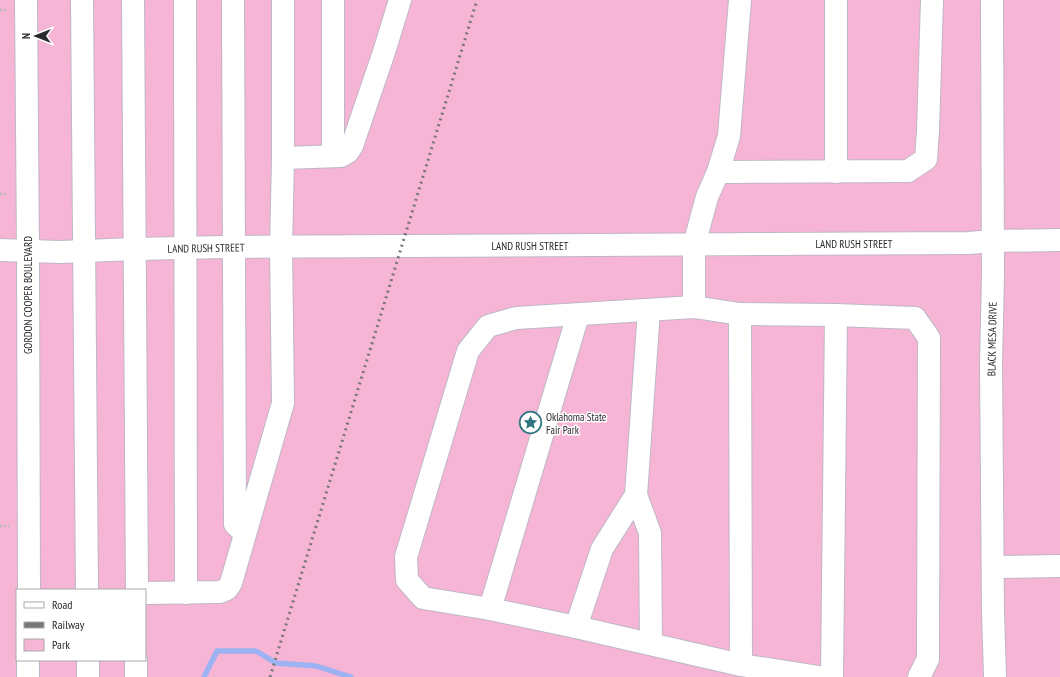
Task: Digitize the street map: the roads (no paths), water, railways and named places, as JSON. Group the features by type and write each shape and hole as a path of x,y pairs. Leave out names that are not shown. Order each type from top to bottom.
{"street":[{"name":"GORDON COOPER BOULEVARD","path":"26,0 29,589"},
{"path":"82,0 87,589"},
{"path":"133,0 137,589"},
{"path":"185,0 186,593"},
{"path":"233,0 235,524 245,533"},
{"path":"146,594 220,592 227,589 231,583 283,403 283,0"},
{"path":"333,0 333,156"},
{"path":"386,0 386,8 393,23"},
{"path":"283,158 341,156 348,152 352,146 400,0"},
{"path":"694,307 694,245 707,198 718,172 729,136 740,0"},
{"path":"836,0 836,172"},
{"path":"718,172 908,171 926,159 932,0"},
{"name":"BLACK MESA DRIVE","path":"992,0 992,372 995,677"},
{"name":"LAND RUSH STREET","path":"0,250 60,252 235,247 969,243 992,241 1060,240"},
{"path":"818,677 741,665 576,627 490,609 423,598 407,580 406,557 468,351 488,326 516,318 694,307 740,314 836,314 916,318 929,338 928,658 919,677"},
{"path":"649,310 636,495 650,533 651,644"},
{"path":"740,314 741,665"},
{"path":"832,677 836,314"},
{"path":"490,609 578,315"},
{"path":"576,627 602,549 636,495"},
{"path":"993,567 1060,566"},
{"path":"28,661 28,677"},
{"path":"88,661 88,677"},
{"path":"136,661 136,677"}],"waterway":[{"path":"204,677 217,651 256,651 276,663 316,666 351,677"}],"railway":[{"path":"270,677 477,0"}],"place":[{"name":"Oklahoma State Fair Park","path":"530,423"}]}
